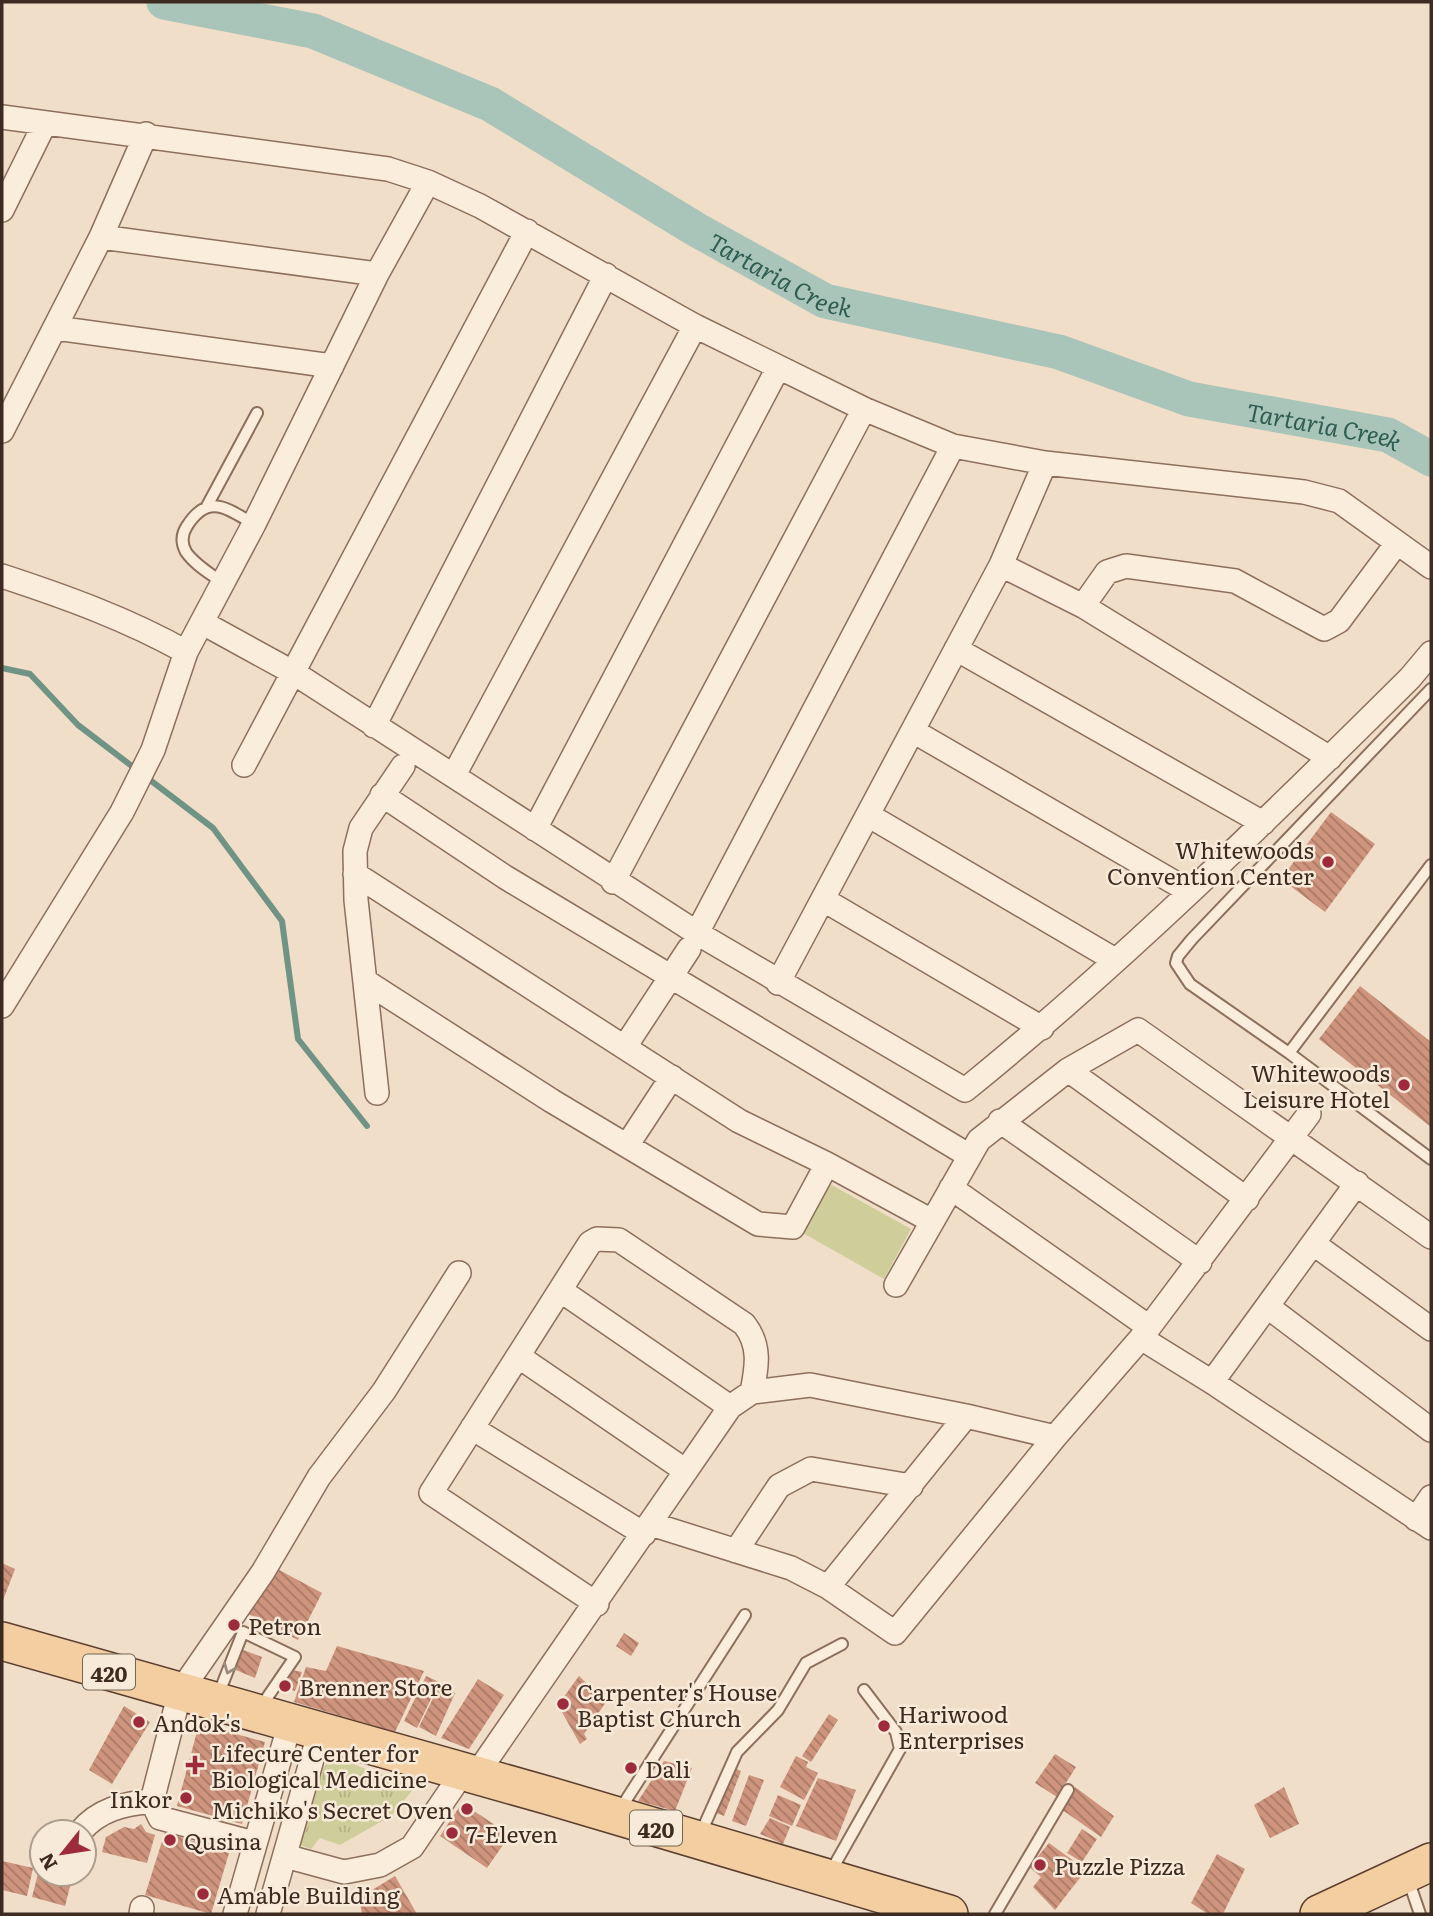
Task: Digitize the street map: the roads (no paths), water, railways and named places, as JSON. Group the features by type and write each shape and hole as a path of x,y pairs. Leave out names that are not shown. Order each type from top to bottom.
{"main road":[{"name":"420","path":"2,1641 469,1773 949,1914"},
{"path":"1319,1914 1419,1868"}],"street":[{"path":"2,117 44,125 146,134 388,169 428,182 527,231 695,327 778,368 864,410 953,446 1045,463 1304,492 1339,501 1431,567"},
{"path":"2,210 44,125"},
{"path":"2,431 101,237 146,134"},
{"path":"2,1006 122,812 153,750 187,652 254,524 377,274 428,182"},
{"path":"244,765 527,231"},
{"path":"101,237 377,274"},
{"path":"374,726 606,275"},
{"path":"454,775 695,327"},
{"path":"56,328 332,366"},
{"path":"535,829 778,368"},
{"path":"613,882 864,410"},
{"path":"625,1045 693,941 953,446"},
{"path":"778,983 1001,565 1045,463"},
{"path":"1083,606 1107,572 1126,566 1235,581 1324,629 1339,621 1397,543"},
{"path":"1001,565 1083,606 1330,758"},
{"path":"2,576 90,606 187,652"},
{"path":"203,623 294,673 454,775 613,882 693,941 778,983 965,1090 1042,1028 1263,823 1431,653"},
{"path":"956,649 1263,823"},
{"path":"913,731 1189,891"},
{"path":"377,1093 355,874 357,838 403,766"},
{"path":"382,795 505,877 968,1155"},
{"path":"868,816 1115,960"},
{"path":"355,874 625,1045 739,1121 827,1164 930,1220"},
{"path":"824,900 1042,1028"},
{"path":"365,981 552,1101 758,1224 793,1227 827,1164"},
{"path":"896,1285 930,1220 979,1140 1068,1070 1138,1030 1431,1237"},
{"path":"1068,1070 1247,1199"},
{"path":"628,1144 671,1077"},
{"path":"472,1428 647,1529 791,1568 828,1587 895,1633 1055,1437 1145,1333 1309,1114"},
{"path":"1000,1121 1200,1262"},
{"path":"1212,1381 1357,1183"},
{"path":"951,1188 1212,1381 1424,1523 1431,1497"},
{"path":"597,1604 430,1493 590,1243 597,1239 619,1240 744,1324 753,1335 758,1363 752,1392"},
{"path":"1314,1244 1431,1329"},
{"path":"254,1843 160,1818 152,1801 180,1692 263,1572 319,1477 384,1391 459,1273"},
{"path":"560,1290 730,1408"},
{"path":"1268,1307 1431,1430"},
{"path":"518,1356 686,1471"},
{"path":"285,1856 344,1872 380,1864 412,1847 597,1604 730,1408 752,1392 810,1385 1055,1437"},
{"path":"828,1587 966,1416"},
{"path":"736,1551 779,1486 811,1469 911,1486"},
{"path":"289,1722 285,1856 269,1912 236,1907 254,1843 289,1722"},
{"path":"92,1818 113,1808 152,1801"}],"lane":[{"path":"223,583 187,553 182,543 183,532 196,511 207,506 257,413"},
{"path":"207,506 233,512 254,524"},
{"path":"1431,689 1178,956 1176,963 1190,984 1289,1053 1431,1159"},
{"path":"1289,1053 1431,865"},
{"path":"616,1816 745,1615"},
{"path":"215,1703 243,1632 295,1657 289,1722"},
{"path":"698,1840 737,1752 778,1710 806,1663 842,1644"},
{"path":"827,1878 900,1749 896,1732 864,1690"},
{"path":"995,1914 1068,1790"},
{"path":"1419,1868 1420,1914"}],"waterway":[{"name":"Tartaria Creek","path":"164,2 313,31 490,104 697,230 825,301 1059,352 1189,399 1388,435 1431,459"},
{"path":"2,668 30,674 78,725 213,828 282,921 298,1039 367,1126"}],"place":[{"name":"Whitewoods Convention Center","path":"1328,862"},
{"name":"Whitewoods Leisure Hotel","path":"1404,1085"},
{"name":"Petron","path":"234,1625"},
{"name":"Brenner Store","path":"285,1686"},
{"name":"Carpenter's House Baptist Church","path":"563,1704"},
{"name":"Andok's","path":"139,1722"},
{"name":"Hariwood Enterprises","path":"884,1726"},
{"name":"Lifecure Center for Biological Medicine","path":"195,1765"},
{"name":"Dali","path":"631,1768"},
{"name":"Inkor","path":"186,1798"},
{"name":"Michiko's Secret Oven","path":"467,1809"},
{"name":"7-Eleven","path":"452,1833"},
{"name":"Qusina","path":"170,1840"},
{"name":"Puzzle Pizza","path":"1040,1865"},
{"name":"Amable Building","path":"203,1894"}]}
